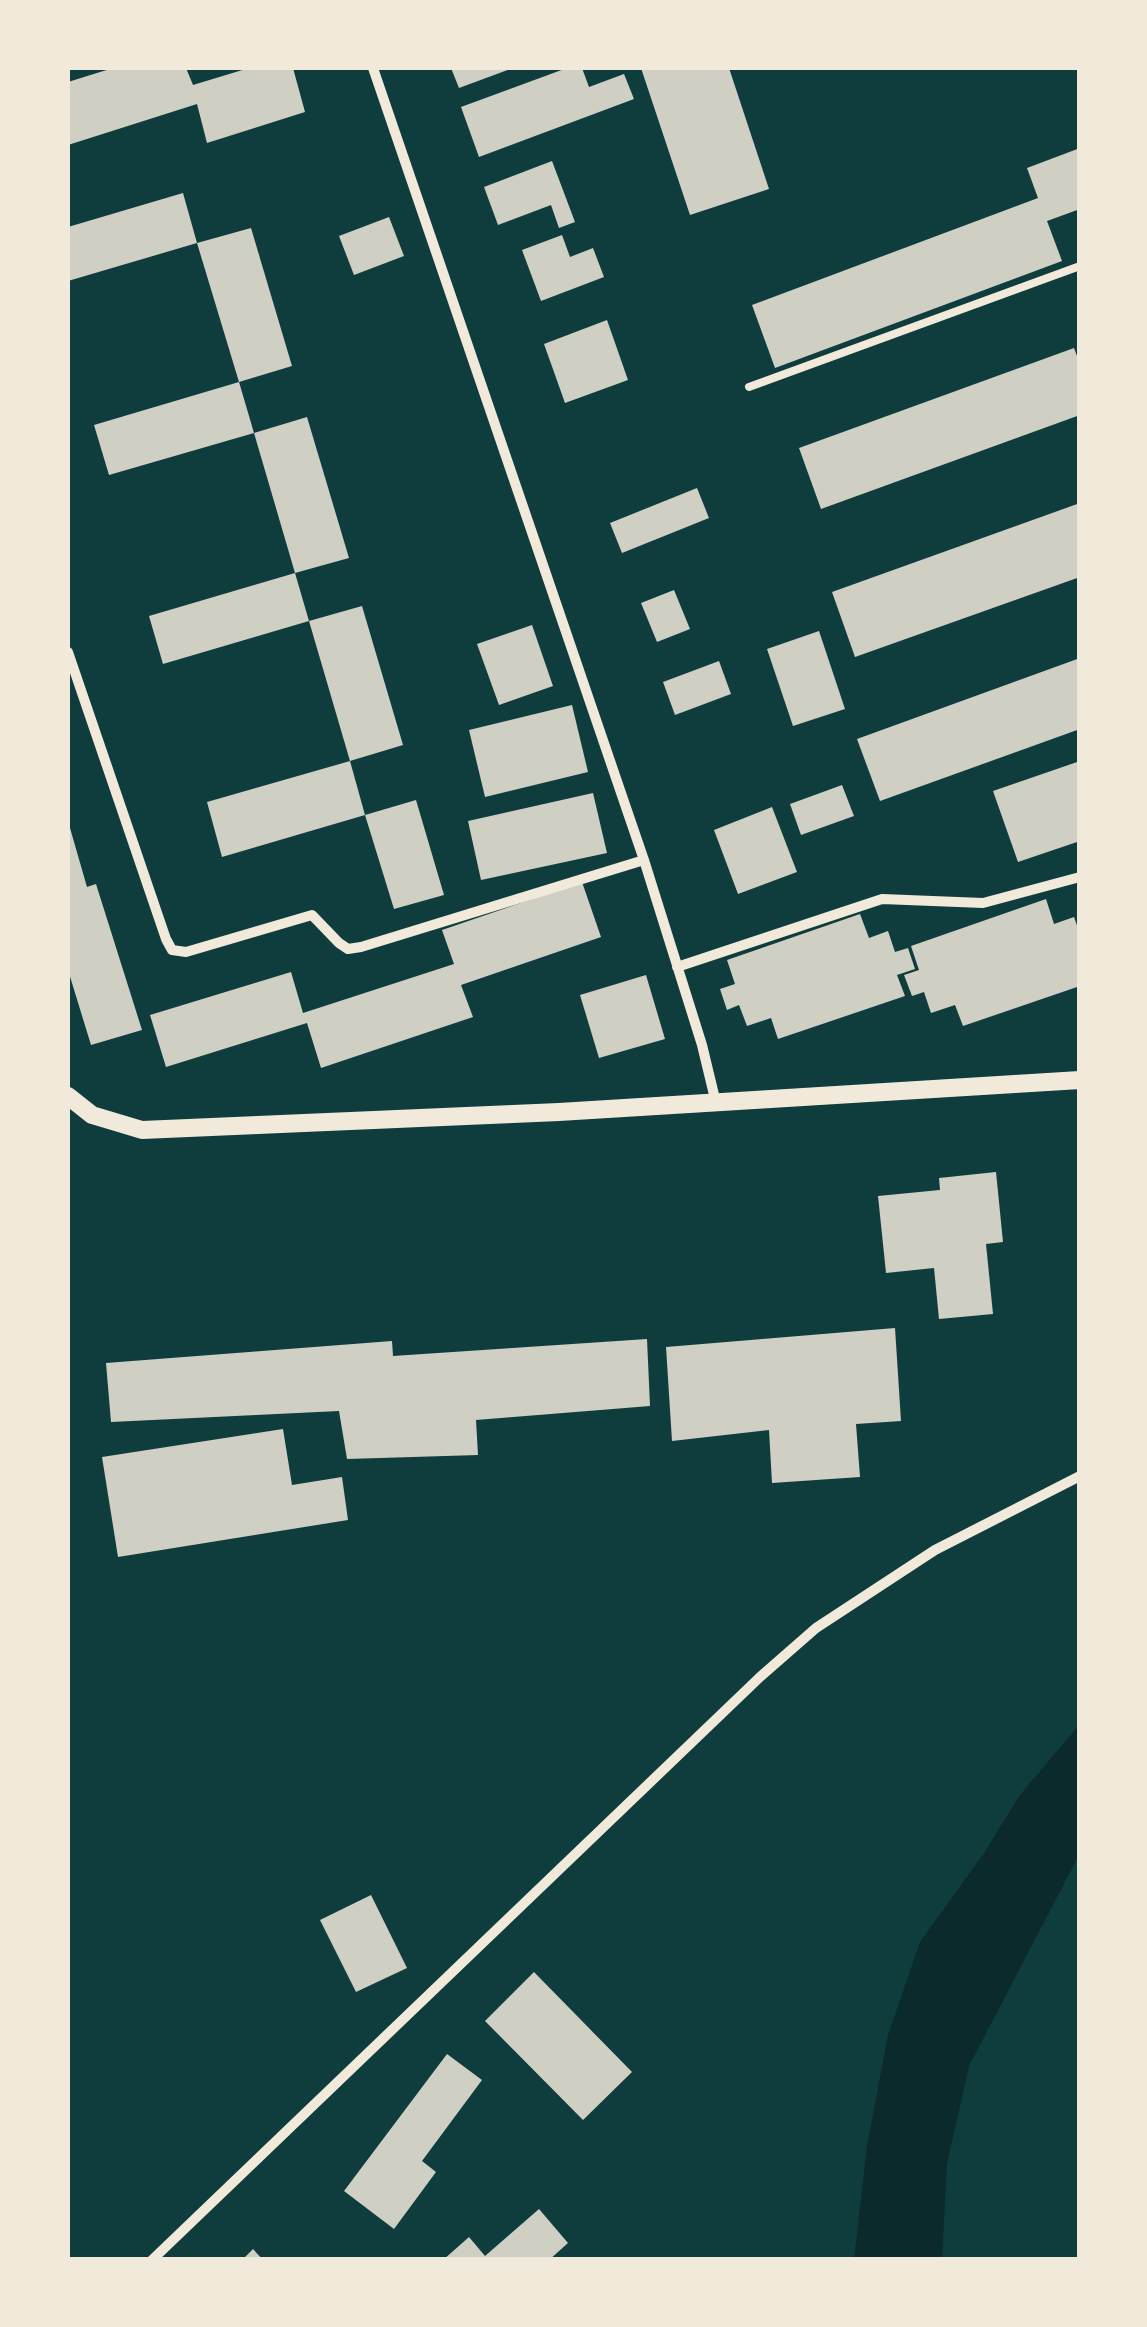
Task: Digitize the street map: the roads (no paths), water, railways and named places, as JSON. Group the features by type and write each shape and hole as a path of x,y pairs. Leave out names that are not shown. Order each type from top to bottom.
{"street":[{"path":"373,68 644,860 716,1102"},
{"path":"68,652 172,950 186,952 312,915 348,949 644,860"},
{"path":"677,968 882,899 982,903 1080,877"},
{"path":"68,1096 92,1115 142,1130 560,1112 1080,1080"},
{"path":"152,2260 760,1677 816,1628 935,1550 1080,1476"}],"lane":[{"path":"750,387 1080,266"}],"water":[{"path":"1079,1725 1079,1855 969,2066 947,2164 942,2259 854,2259 867,2146 888,2035 920,1942 1020,1795"}]}
